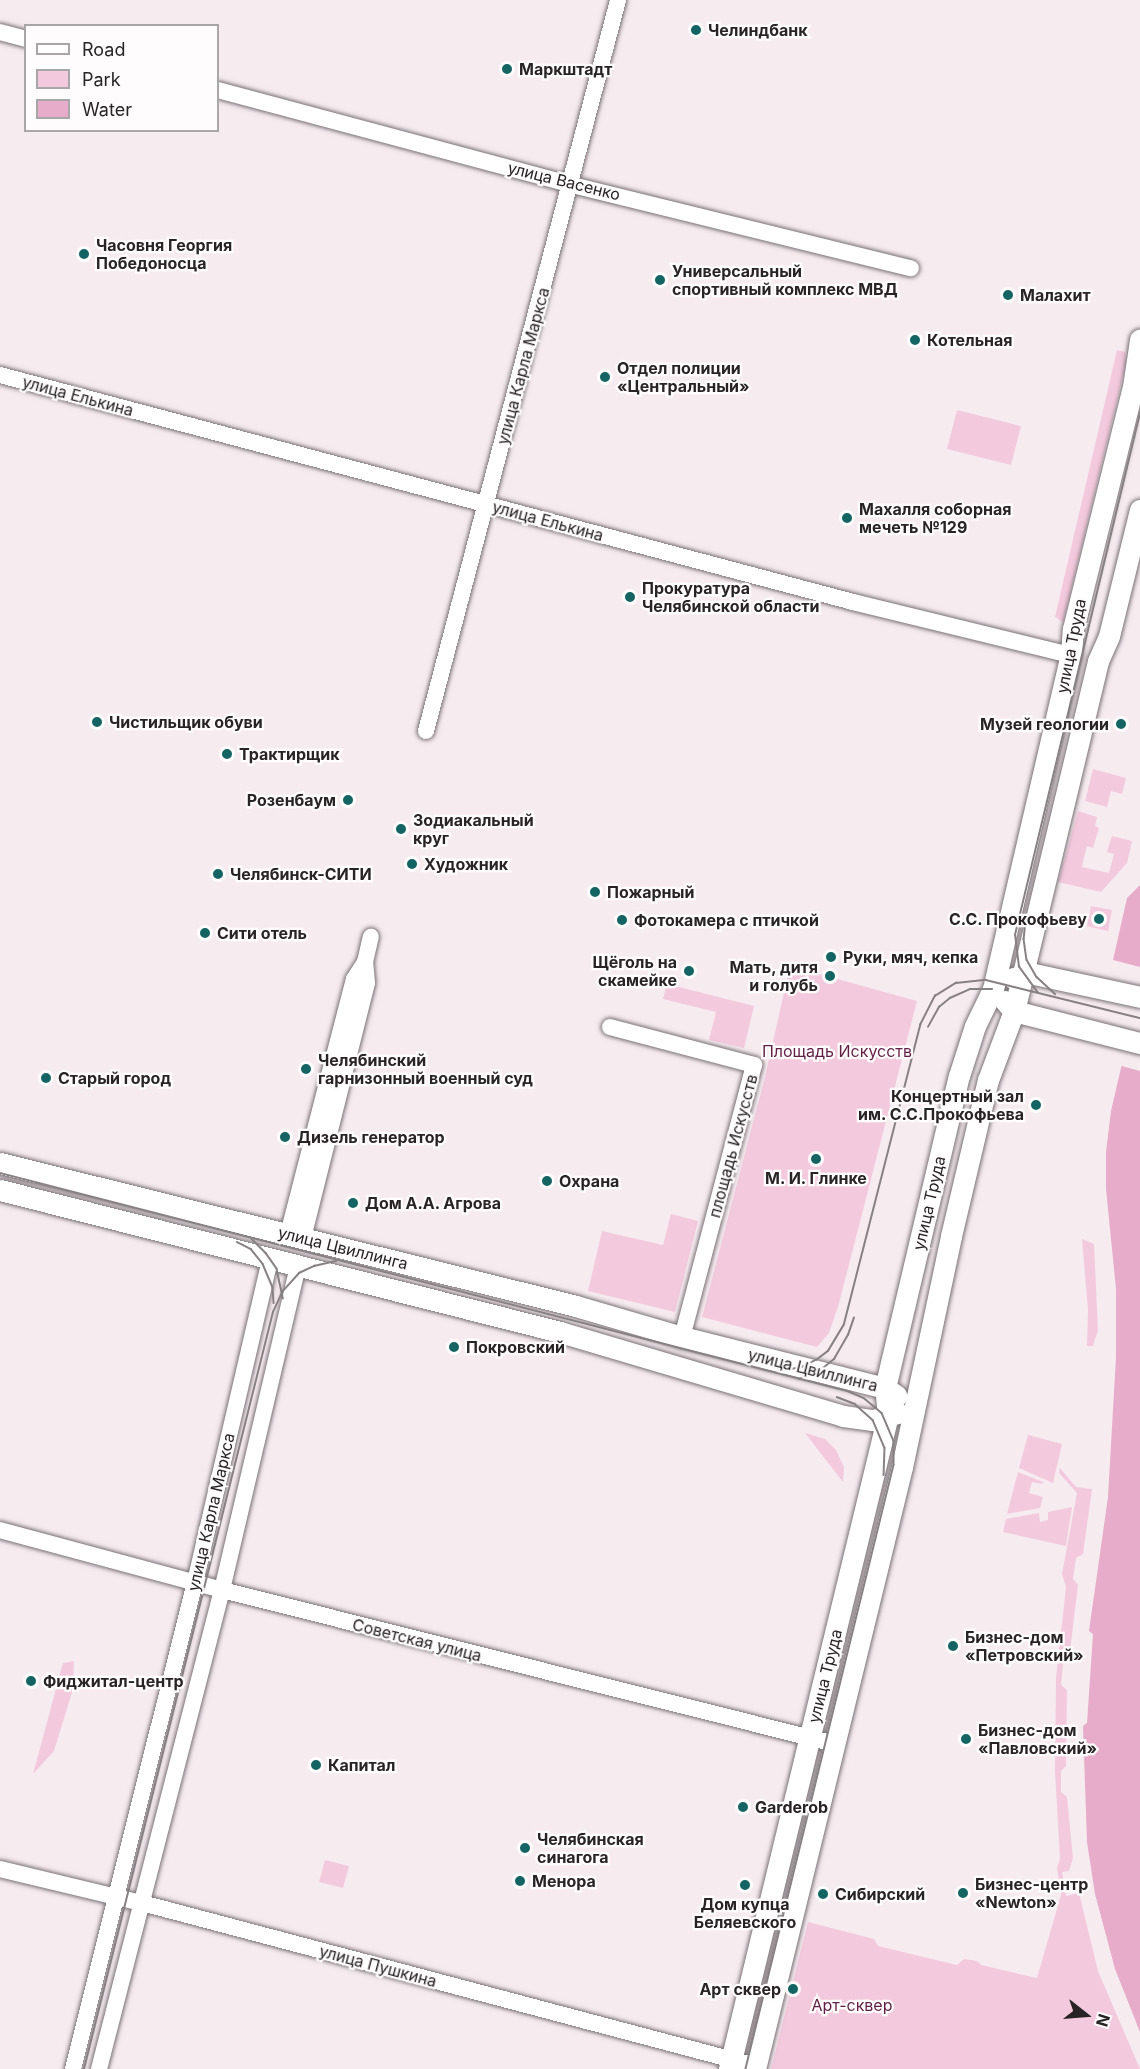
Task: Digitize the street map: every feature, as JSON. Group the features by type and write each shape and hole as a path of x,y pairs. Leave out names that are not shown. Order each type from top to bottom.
{"main road":[{"name":"улица Труда","path":"730,2064 777,1862 810,1737 888,1415 885,1388 959,1076 975,1026 994,985 1071,655 1073,629 1133,387 1140,340"},
{"name":"улица Труда","path":"755,2067 835,1744 988,1080 1014,1011 1098,662 1109,636 1140,510"},
{"name":"улица Елькина","path":"1071,655 1098,662"},
{"path":"1140,997 1034,974 994,985 1014,1011 1140,1043"},
{"name":"улица Цвиллинга","path":"0,1163 576,1306 682,1337 885,1388 914,1409"},
{"name":"улица Цвиллинга","path":"0,1190 560,1332 843,1416 873,1420 914,1409"},
{"name":"улица Карла Маркса","path":"270,1258 296,1236"},
{"name":"улица Карла Маркса","path":"296,1236 298,1266"}],"street":[{"name":"улица Карла Маркса","path":"426,731 572,184 618,0"},
{"path":"0,32 24,38"},
{"name":"улица Васенко","path":"219,90 572,184 911,268"},
{"name":"улица Елькина","path":"0,375 853,602 1071,655"},
{"name":"улица Карла Маркса","path":"296,1236 354,979 365,962 371,937"},
{"name":"площадь Искусств","path":"610,1027 754,1065 682,1337"},
{"name":"улица Карла Маркса","path":"73,2069 195,1582 270,1258"},
{"name":"улица Карла Маркса","path":"99,2069 222,1590 298,1266"},
{"name":"Советская улица","path":"0,1530 222,1590 835,1744"},
{"name":"улица Пушкина","path":"0,1869 142,1903 730,2064 755,2067"}],"green space":[{"path":"1117,350 1125,352 1126,363 1063,622 1055,617"},
{"path":"957,410 1021,426 1011,465 947,449"},
{"path":"1093,769 1126,778 1122,794 1111,791 1107,807 1085,801"},
{"path":"1078,811 1097,817 1095,826 1099,828 1093,848 1087,846 1082,867 1109,873 1114,854 1107,852 1112,836 1132,841 1127,863 1101,892 1058,882"},
{"path":"1091,906 1112,910 1108,931 1087,926"},
{"name":"Площадь Искусств","path":"790,966 917,1001 838,1307 829,1333 817,1347 702,1317 765,1077"},
{"path":"667,984 754,1006 744,1048 709,1040 716,1012 663,999"},
{"path":"671,1214 698,1221 675,1312 588,1291 602,1231 663,1245"},
{"path":"1082,1239 1094,1244 1098,1330 1093,1346 1087,1346 1088,1309"},
{"path":"805,1433 825,1439 836,1450 844,1467 843,1482"},
{"path":"1028,1435 1062,1444 1053,1483 1019,1468"},
{"name":"Арт-сквер","path":"1060,1468 1076,1487 1092,1489 1083,1554 1076,1558 1073,1579 1078,1585 1069,1659 1063,1663 1061,1685 1067,1690 1066,1766 1061,1771 1061,1792 1067,1797 1073,1858 1069,1871 1062,1872 1066,1896 1079,1893 1098,1971 1140,2069 771,2069 808,1922 874,1939 878,1946 957,1965 964,1959 977,1961 981,1965 1037,1978 1061,1895 1057,1868 1060,1859 1055,1772 1056,1677 1066,1587 1062,1574 1077,1493 1059,1473"},
{"path":"1018,1472 1043,1482 1043,1484 1032,1482 1029,1493 1043,1497 1040,1508 1007,1514"},
{"path":"1072,1507 1066,1546 1003,1532 1006,1519 1039,1513 1040,1522 1048,1520 1048,1512"},
{"path":"74,1661 73,1689 54,1751 33,1774 63,1663"},
{"path":"325,1860 349,1866 343,1888 319,1882"}],"water":[{"path":"1140,885 1140,967 1113,960 1127,898"},
{"path":"1140,986 1140,2032 1115,1969 1095,1894 1087,1842 1083,1726 1087,1723 1093,1634 1089,1631 1108,1497 1116,1357 1116,1289 1106,1189 1106,1152 1111,1111"}],"pier":[{"path":"1140,983 1140,1071 1118,1065 1137,985"}],"tram line":[{"path":"1038,993 1019,967 1015,935 1140,413"},
{"path":"1026,921 1024,939 1027,960 1037,977 1055,994"},
{"path":"779,1371 802,1367 816,1360 828,1351 844,1324 920,1025 935,996 956,983 986,980 1140,1018"},
{"path":"928,1027 939,1007 950,998 970,989 992,989"},
{"path":"0,1173 848,1391 864,1398 882,1413 894,1441 894,1465 746,2069"},
{"path":"252,1239 277,1269 283,1298"},
{"path":"237,1242 251,1249 263,1264 273,1288 274,1303"},
{"path":"84,2069 273,1312 283,1291 299,1273 314,1266 336,1261"},
{"path":"799,1379 818,1372 834,1359 848,1335 854,1318"},
{"path":"837,1397 855,1404 873,1420 885,1448 884,1475"}],"place":[{"name":"Челиндбанк","path":"696,30"},
{"name":"Маркштадт","path":"507,69"},
{"name":"Часовня Георгия Победоносца","path":"84,254"},
{"name":"Универсальный спортивный комплекс МВД","path":"660,280"},
{"name":"Малахит","path":"1008,295"},
{"name":"Котельная","path":"915,340"},
{"name":"Отдел полиции «Центральный»","path":"605,377"},
{"name":"Махалля соборная мечеть №129","path":"847,518"},
{"name":"Прокуратура Челябинской области","path":"630,597"},
{"name":"Чистильщик обуви","path":"97,722"},
{"name":"Музей геологии","path":"1121,724"},
{"name":"Трактирщик","path":"227,754"},
{"name":"Розенбаум","path":"348,800"},
{"name":"Зодиакальный круг","path":"401,829"},
{"name":"Художник","path":"412,864"},
{"name":"Челябинск-СИТИ","path":"218,874"},
{"name":"Пожарный","path":"595,892"},
{"name":"С.С. Прокофьеву","path":"1099,919"},
{"name":"Фотокамера с птичкой","path":"622,920"},
{"name":"Сити отель","path":"205,933"},
{"name":"Руки, мяч, кепка","path":"831,957"},
{"name":"Щёголь на скамейке","path":"689,971"},
{"name":"Мать, дитя и голубь","path":"830,976"},
{"name":"Челябинский гарнизонный военный суд","path":"306,1069"},
{"name":"Старый город","path":"46,1078"},
{"name":"Концертный зал им. С.С.Прокофьева","path":"1036,1105"},
{"name":"Дизель генератор","path":"285,1137"},
{"name":"М. И. Глинке","path":"816,1159"},
{"name":"Охрана","path":"547,1181"},
{"name":"Дом А.А. Агрова","path":"353,1203"},
{"name":"Покровский","path":"454,1347"},
{"name":"Бизнес-дом «Петровский»","path":"953,1646"},
{"name":"Фиджитал-центр","path":"31,1681"},
{"name":"Бизнес-дом «Павловский»","path":"966,1739"},
{"name":"Капитал","path":"316,1765"},
{"name":"Garderob","path":"743,1807"},
{"name":"Челябинская синагога","path":"525,1848"},
{"name":"Менора","path":"520,1881"},
{"name":"Дом купца Беляевского","path":"745,1885"},
{"name":"Бизнес-центр «Newton»","path":"963,1893"},
{"name":"Сибирский","path":"823,1894"},
{"name":"Арт сквер","path":"793,1989"}]}
